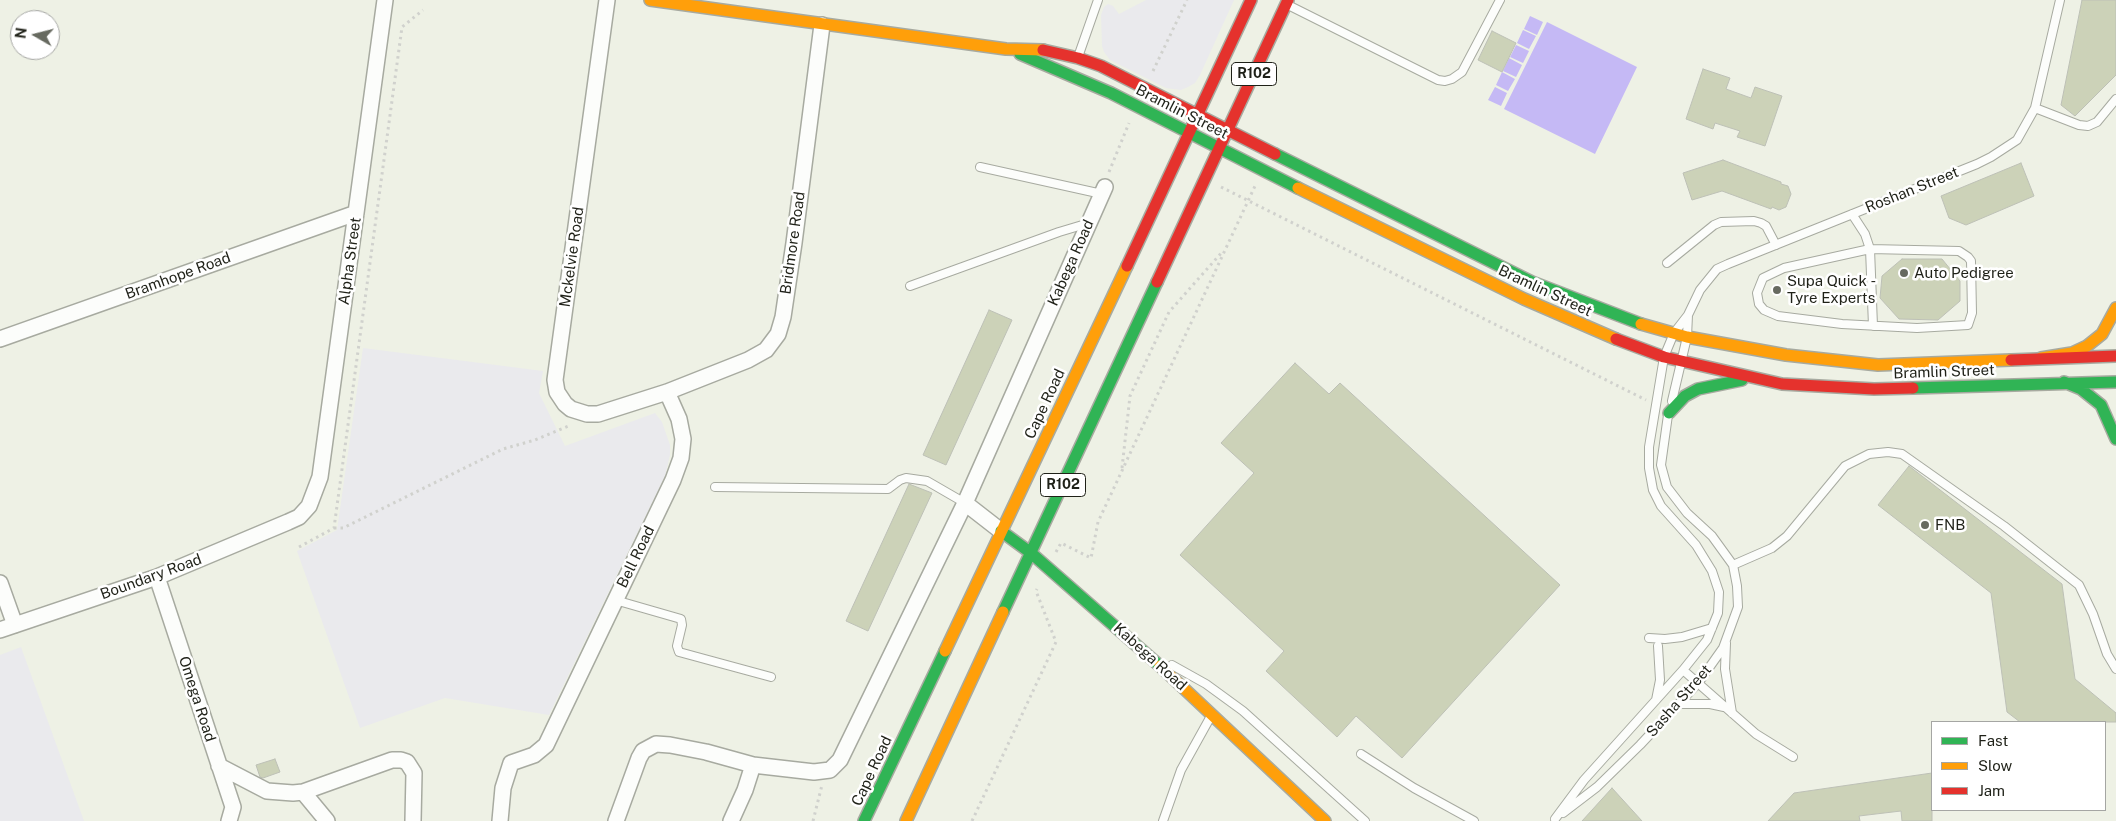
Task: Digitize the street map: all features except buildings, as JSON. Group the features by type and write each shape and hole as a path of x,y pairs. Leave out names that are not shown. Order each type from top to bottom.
{"main road":[{"name":"Bramlin Street","path":"650,0 822,25 1006,48 1039,49 1078,58 1101,66 1145,87 1228,131 1532,282 1599,310 1674,333 1786,355 1878,365 2116,356"},
{"name":"Cape Road","path":"864,821 1148,223 1188,132 1251,0"},
{"name":"R102","path":"906,821 1287,2"},
{"name":"Bramlin Street","path":"1006,48 1111,92 1218,148 1524,299 1588,328 1664,358 1782,384 1874,389 2064,382 2116,382"},
{"path":"2041,358 2072,353 2087,346 2102,334 2116,308"},
{"path":"1669,413 1685,396 1698,389 1716,384 1758,379"},
{"path":"2064,382 2081,389 2101,405 2116,439"},
{"name":"Kabega Road","path":"1001,531 1031,553 1140,647 1325,821"}],"street":[{"name":"Alpha Street","path":"299,516 310,506 320,477 385,0"},
{"name":"Mckelvie Road","path":"607,0 555,380 557,392 565,404 580,412 598,414 667,392"},
{"name":"Bridmore Road","path":"667,392 748,360 766,350 778,334 787,292 822,25"},
{"name":"Kabega Road","path":"826,771 834,767 840,760 965,503 1103,190"},
{"name":"Bramhope Road","path":"0,339 356,213"},
{"name":"Bell Road","path":"500,821 503,788 511,763 540,751 546,745 673,480 681,458 683,440 679,419 667,392"},
{"name":"Kabega Road","path":"965,503 1001,531"},
{"name":"Boundary Road","path":"0,630 157,577 299,516"},
{"name":"Omega Road","path":"157,577 232,807 229,821"},
{"path":"0,583 15,625"},
{"path":"616,821 639,758 648,747 661,744 670,745 753,765 814,772 826,771"},
{"path":"219,766 267,791 282,793 303,792 392,760 400,760 407,762 414,773 413,821"},
{"path":"731,821 745,790 753,765"},
{"path":"303,792 327,821"}],"lane":[{"path":"1073,76 1097,0"},
{"path":"1287,2 1420,72 1444,81 1452,79 1462,72 1500,0"},
{"name":"Roshan Street","path":"1664,358 1674,333 1688,315 1700,290 1717,269 1991,157 2017,140 2035,108 2060,0"},
{"path":"2035,108 2079,125 2088,126 2097,122 2116,99"},
{"path":"980,167 1103,190"},
{"path":"1852,214 1865,234 1870,249 1873,326"},
{"path":"1667,263 1720,222 1754,221 1766,226 1776,245"},
{"path":"910,286 1089,223"},
{"path":"1870,249 1958,251 1968,257 1971,261 1972,313 1968,325 1917,328 1873,326 1778,316 1764,310 1759,304 1757,293 1763,278 1784,268 1870,249"},
{"name":"Roshan Street","path":"1687,336 1688,315"},
{"name":"Sasha Street","path":"1555,820 1597,786 1640,745 1699,682 1722,648 1738,607 1733,565 1712,536 1687,513 1667,487 1661,465 1669,413 1687,336"},
{"name":"Sasha Street","path":"1555,820 1584,780 1683,670 1707,640 1718,613 1719,592 1712,572 1696,545 1661,506 1653,490 1649,468 1649,447 1664,358"},
{"path":"1733,565 1772,548 1788,536 1845,466 1869,454 1888,452 1902,454 2004,526 2079,585 2093,614 2107,654 2116,669"},
{"path":"715,487 888,489 906,478 926,480 965,503"},
{"path":"616,600 681,619 682,625 677,646 679,652 771,677"},
{"path":"1649,638 1682,637 1712,628"},
{"path":"1726,639 1729,710"},
{"path":"1656,700 1660,680 1658,646"},
{"path":"1140,647 1226,697 1288,750 1365,821"},
{"path":"1683,670 1699,682 1756,734 1793,757"},
{"path":"1679,704 1710,704 1729,710"},
{"path":"1163,821 1181,770 1212,714"},
{"path":"1361,754 1414,788 1474,821"}],"path":[{"path":"1145,87 1187,0"},
{"path":"334,528 402,27 423,10"},
{"path":"1103,190 1136,106"},
{"path":"972,821 1056,642 1036,591 1061,543 1091,558 1098,522 1262,170"},
{"path":"1204,179 1656,405"},
{"path":"1122,471 1130,396 1169,312 1226,248"},
{"path":"299,547 334,528 343,528 503,449 535,440 598,414"},
{"path":"813,821 826,771"}],"shaded area":[{"path":"1146,0 1234,0 1200,75 1195,83 1188,87 1181,90 1166,88 1110,60 1104,52 1102,46 1101,15 1104,7 1108,4 1113,6 1119,14"},
{"path":"1530,16 1543,22 1537,35 1524,29"},
{"path":"1547,22 1637,67 1595,154 1504,109"},
{"path":"1523,30 1536,36 1529,49 1517,43"},
{"path":"1516,45 1529,51 1523,63 1510,57"},
{"path":"1509,58 1522,65 1516,77 1503,71"},
{"path":"1502,72 1515,79 1508,91 1496,85"},
{"path":"1495,87 1507,93 1501,106 1488,100"},
{"path":"363,348 543,371 539,393 565,446 655,413 662,422 670,445 670,455 665,476 549,715 445,698 360,728 297,551 337,530"},
{"path":"21,647 84,821 0,821 0,655"}],"traffic: fast":[{"path":"1020,54 1111,93 1298,188"},
{"path":"1275,154 1532,282 1641,324"},
{"path":"1003,612 1157,282"},
{"path":"1669,413 1685,396 1698,389 1742,380"},
{"path":"2064,382 2081,389 2101,405 2116,439"},
{"path":"1913,388 2116,382"},
{"path":"1001,531 1031,553 1160,666"},
{"path":"864,821 945,651"}],"traffic: slow":[{"path":"650,0 1006,49 1043,50"},
{"path":"1298,188 1524,299 1616,339"},
{"path":"945,651 1127,266"},
{"path":"2041,358 2072,353 2087,346 2102,334 2116,308"},
{"path":"1641,324 1687,337 1786,355 1878,365 2011,360"},
{"path":"906,821 1003,612"},
{"path":"1160,666 1325,821"}],"traffic: jam":[{"path":"1127,266 1251,0"},
{"path":"1157,282 1288,0"},
{"path":"1043,50 1078,58 1101,66 1275,154"},
{"path":"1616,339 1664,357 1782,384 1874,389 1913,388"},
{"path":"2011,360 2116,356"}],"place":[{"name":"Auto Pedigree","path":"1904,273"},
{"name":"Supa Quick - Tyre Experts","path":"1777,290"},
{"name":"FNB","path":"1925,525"}]}
